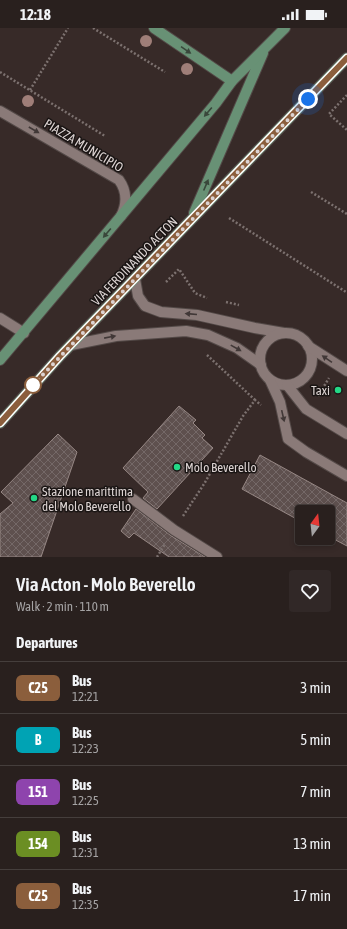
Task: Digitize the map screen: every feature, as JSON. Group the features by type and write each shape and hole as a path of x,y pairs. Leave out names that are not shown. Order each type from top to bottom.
{"main road":[{"path":"154,28 232,81"},
{"path":"0,360 216,103 232,81 285,28"},
{"path":"191,220 266,48"},
{"name":"VIA FERDINANDO ACTON","path":"0,423 71,345 347,58"}],"street":[{"name":"PIAZZA MUNICIPIO","path":"0,111 119,180 123,185 126,201 119,219"},
{"path":"134,279 138,296 144,306 161,312 197,314 233,323 290,334 303,339 311,352 312,360 307,375 298,382 287,385 278,384 270,380"},
{"path":"0,318 24,333"},
{"path":"71,345 116,336 186,331 208,335 237,348 261,366"},
{"path":"284,333 268,340 262,348 260,356 261,366 264,373 270,380 280,402 288,439 306,452 347,476"},
{"path":"308,346 347,371"},
{"path":"287,385 308,411 347,434"},
{"path":"133,499 174,530 216,557"}],"path":[{"path":"30,90 68,28"},
{"path":"93,28 165,72"},
{"path":"0,72 105,136"},
{"path":"347,95 329,114 347,130"},
{"path":"311,192 347,214"},
{"path":"229,218 346,292 347,291"},
{"path":"203,351 264,408"},
{"path":"308,411 337,365"},
{"path":"157,557 204,484 243,416 256,400"}],"building":[{"path":"179,406 196,420 193,423 205,435 202,438 213,448 157,509 143,498 148,492 123,468"},
{"name":"Stazione marittima del Molo Beverello","path":"58,434 77,452 41,557 0,557 0,514 13,503 1,492"},
{"path":"260,455 347,503 347,546 335,540 335,505 295,505 295,518 242,489"},
{"path":"136,509 170,535 205,557 169,557 134,533 129,538 121,531"}],"bus line":[{"name":"C25","path":"0,423 60,356 347,58"}],"place":[{"name":"Taxi","path":"338,390"},
{"name":"Molo Beverello","path":"177,467"},
{"name":"Stazione marittima del Molo Beverello","path":"34,498"}],"route":[{"path":"33,385 308,99"}]}
